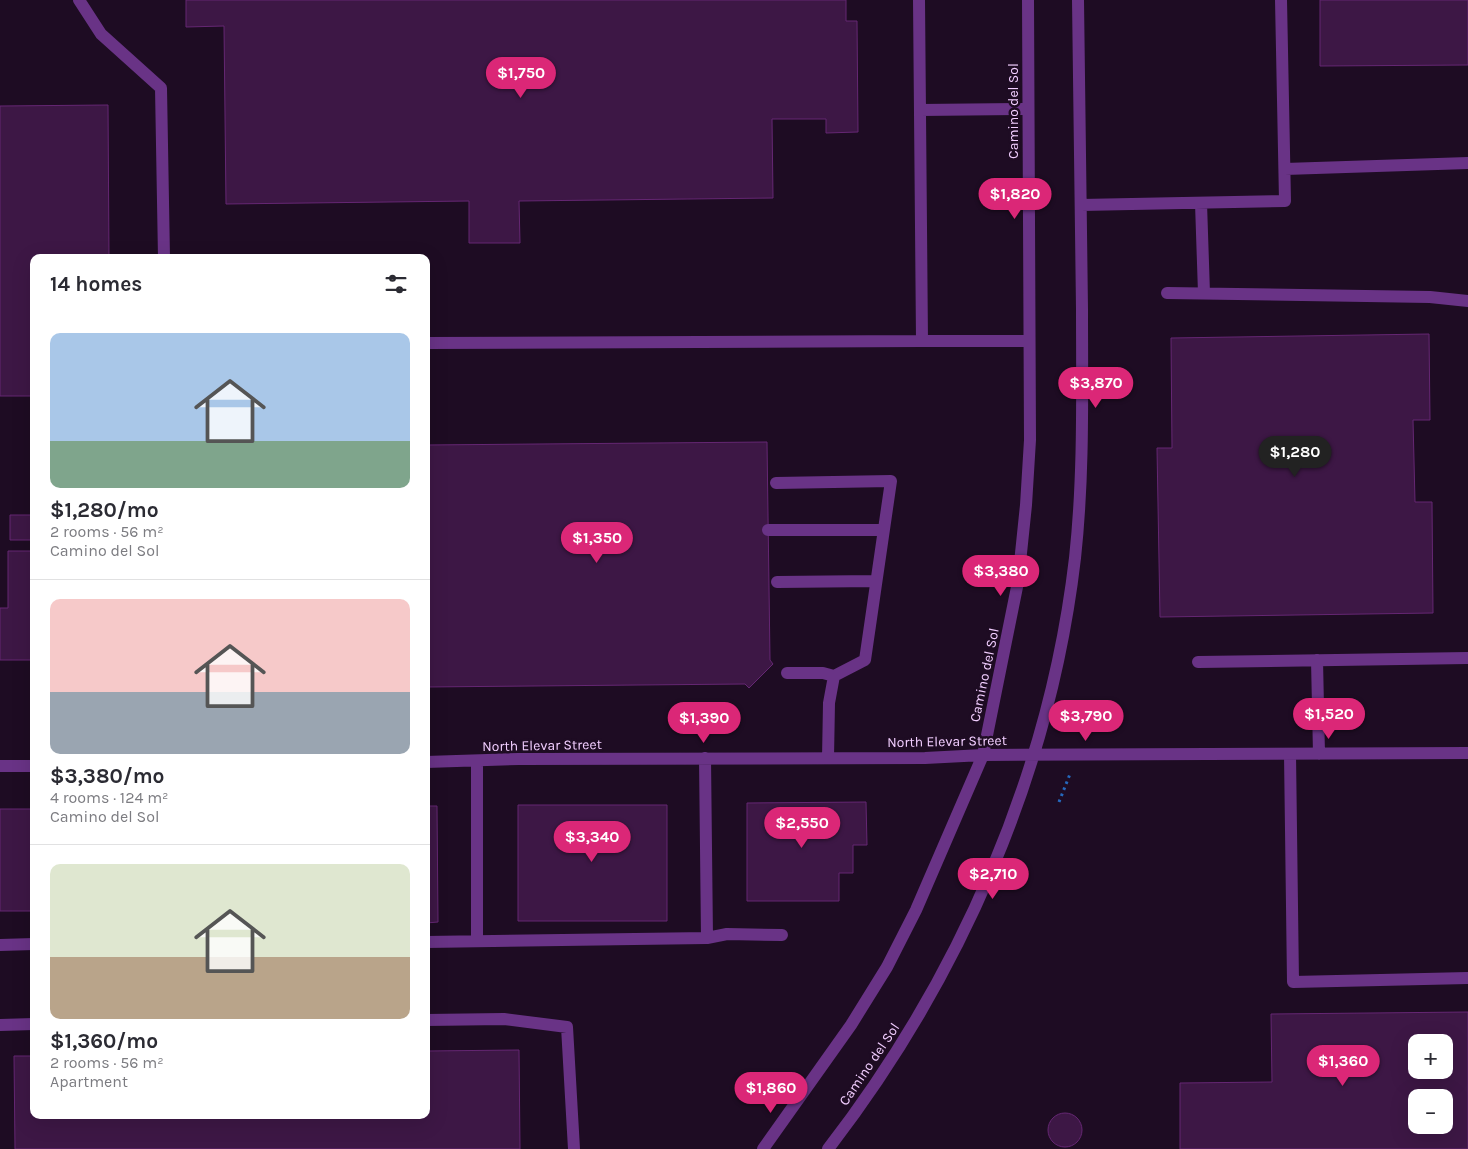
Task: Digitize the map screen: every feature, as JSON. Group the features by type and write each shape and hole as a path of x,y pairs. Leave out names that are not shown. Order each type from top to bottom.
{"street":[{"path":"79,0 101,34 161,88 164,254"},
{"path":"919,0 922,341"},
{"name":"Camino del Sol","path":"763,1149 851,1025 887,966 920,901 983,755 1014,600 1026,505 1030,440 1028,0"},
{"name":"Camino del Sol","path":"828,1149 900,1048 954,952 996,861 1034,755 1048,704 1066,613 1080,505 1082,395 1078,0"},
{"path":"1081,205 1285,201 1281,0"},
{"path":"920,110 1027,110"},
{"path":"1285,169 1468,163"},
{"path":"1201,203 1204,293"},
{"path":"1167,293 1430,298 1468,301"},
{"path":"430,343 1030,340"},
{"path":"776,483 890,482 865,660 834,676 823,673 787,673"},
{"path":"768,530 883,530"},
{"path":"777,582 876,581"},
{"path":"1198,662 1468,658"},
{"path":"1317,660 1319,754"},
{"path":"828,758 829,703 834,676"},
{"name":"North Elevar Street","path":"430,762 983,755 1468,753"},
{"path":"1290,754 1293,982 1468,978"},
{"path":"705,758 707,938"},
{"path":"477,761 477,941"},
{"path":"0,766 30,766"},
{"path":"430,942 707,938 727,934 782,935"},
{"path":"0,944 30,944"},
{"path":"430,1020 504,1019 568,1027 574,1149"},
{"path":"0,1025 30,1024"}],"building":[{"path":"186,0 846,0 846,21 857,21 858,132 826,133 826,119 772,119 773,198 519,201 520,243 469,243 469,201 226,204 224,26 186,27"},
{"path":"1320,0 1468,0 1468,65 1320,66"},
{"path":"108,105 109,254 30,254 30,396 0,396 0,106"},
{"path":"1429,334 1430,420 1413,420 1415,502 1432,502 1433,613 1160,617 1157,448 1172,448 1171,338"},
{"path":"767,442 770,660 773,664 749,688 745,684 430,687 430,445"},
{"path":"10,515 30,515 30,540 10,540"},
{"path":"8,551 30,551 30,660 0,660 0,608 8,608"},
{"path":"866,802 867,845 853,845 853,873 839,873 839,901 747,901 747,803"},
{"path":"518,805 667,805 667,921 518,921"},
{"path":"430,806 437,806 438,922 430,923"},
{"path":"0,809 30,809 30,911 0,911"},
{"path":"1468,1012 1468,1149 1180,1149 1180,1083 1272,1082 1271,1014"},
{"path":"519,1050 520,1149 15,1149 14,1056 30,1056 30,1119 430,1119 430,1051"},
{"path":"1065,1113 1072,1114 1077,1118 1081,1123 1081,1137 1077,1142 1072,1146 1065,1147 1058,1146 1053,1142 1049,1137 1048,1130 1049,1123 1053,1118 1058,1114"}]}
